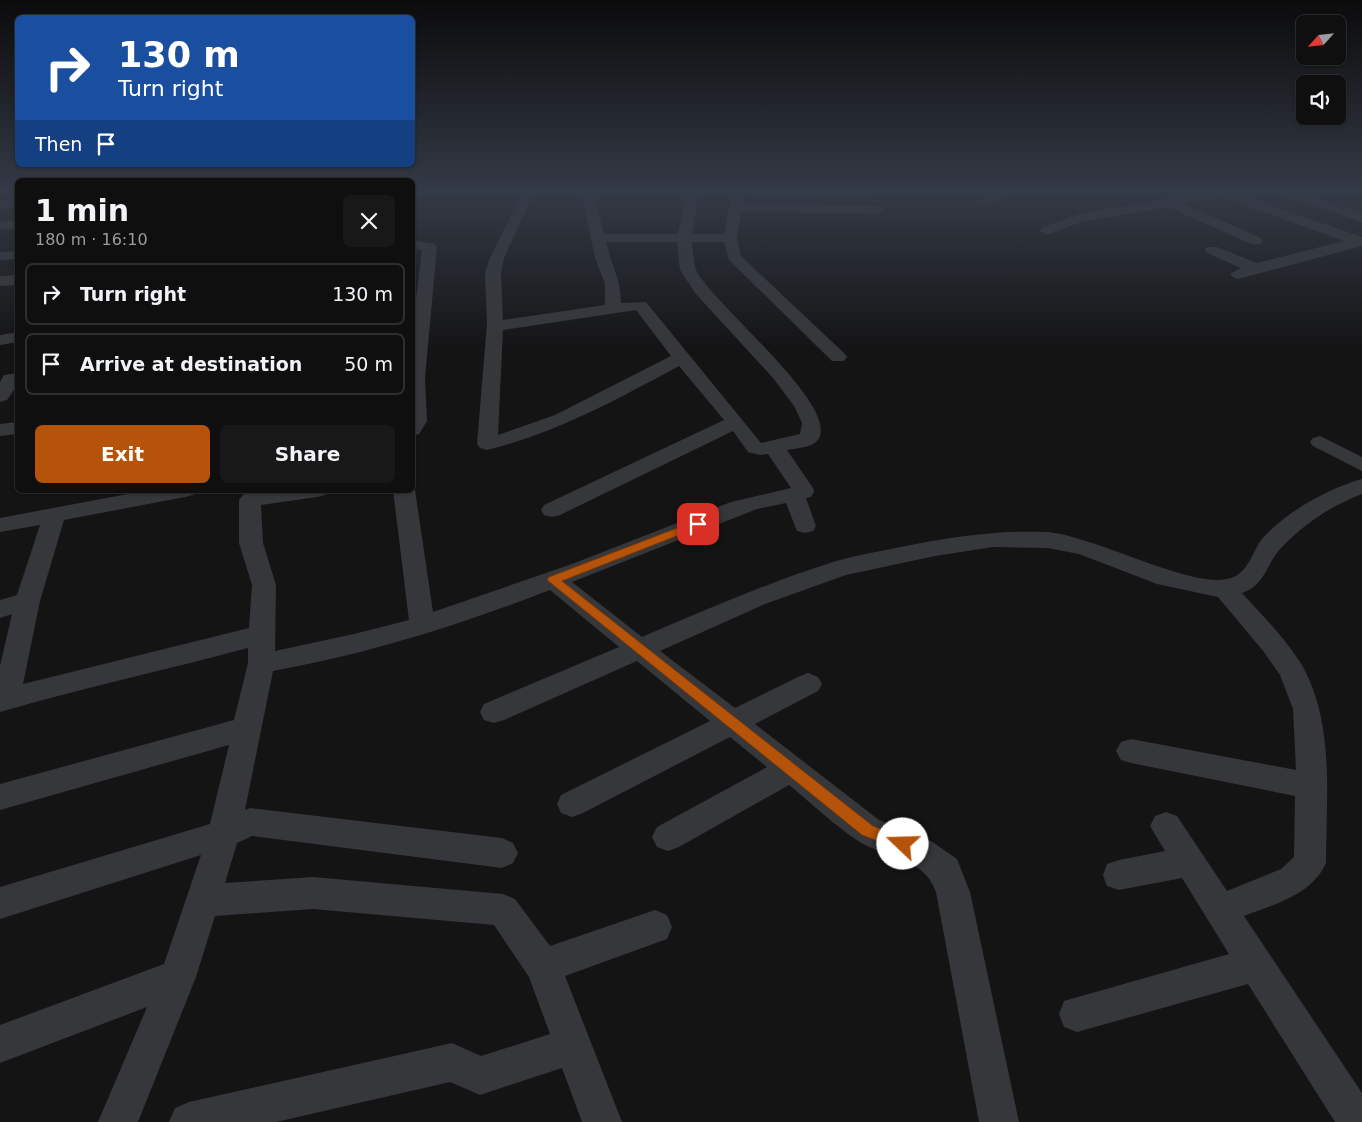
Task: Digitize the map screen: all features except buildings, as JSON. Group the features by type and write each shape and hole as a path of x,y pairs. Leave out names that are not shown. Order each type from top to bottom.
{"street":[{"path":"505,243 495,265 492,378 486,444 511,439 561,420 680,358"},
{"path":"599,243 602,258 613,284 613,307"},
{"path":"494,326 613,307 640,305 680,358 736,422 755,448 804,441 810,437 812,423 802,405 779,374 697,284 688,270 685,243"},
{"path":"731,243 734,257 838,357"},
{"path":"1238,274 1351,243"},
{"path":"415,244 430,247 416,378 417,421 415,425"},
{"path":"1212,250 1255,268"},
{"path":"0,256 15,255"},
{"path":"0,282 15,280"},
{"path":"0,340 15,338"},
{"path":"0,396 12,377"},
{"path":"552,510 736,422"},
{"path":"0,430 15,428"},
{"path":"1320,442 1362,465"},
{"path":"54,515 28,601 3,700 75,680 260,649 316,654 422,625 553,580 664,538 731,509 803,492 774,446"},
{"path":"494,712 756,598 841,568 897,555 992,538 1066,542 1166,578 1225,589 1237,586 1252,577 1271,544 1307,513 1329,499 1362,486"},
{"path":"0,525 169,493"},
{"path":"118,1122 178,977 224,834 260,649 264,585 251,543 254,495 279,493"},
{"path":"404,493 422,625"},
{"path":"794,494 805,526"},
{"path":"553,580 868,830 920,851 945,870 952,892 999,1122"},
{"path":"1220,910 1293,880 1310,863 1311,786 1307,709 1292,672 1273,645 1225,589"},
{"path":"0,609 28,601"},
{"path":"572,804 808,684"},
{"path":"0,797 245,729"},
{"path":"1131,751 1311,786"},
{"path":"668,838 791,769"},
{"path":"0,903 224,834 250,822 502,853"},
{"path":"1166,826 1358,1122"},
{"path":"1118,876 1189,862"},
{"path":"202,901 313,893 502,910 544,966 602,1122"},
{"path":"544,966 655,927"},
{"path":"1077,1014 1256,964"},
{"path":"0,1044 178,977"},
{"path":"188,1122 452,1062 480,1076 573,1046"}],"route":[{"path":"698,524 553,580 868,830 903,844"}]}
